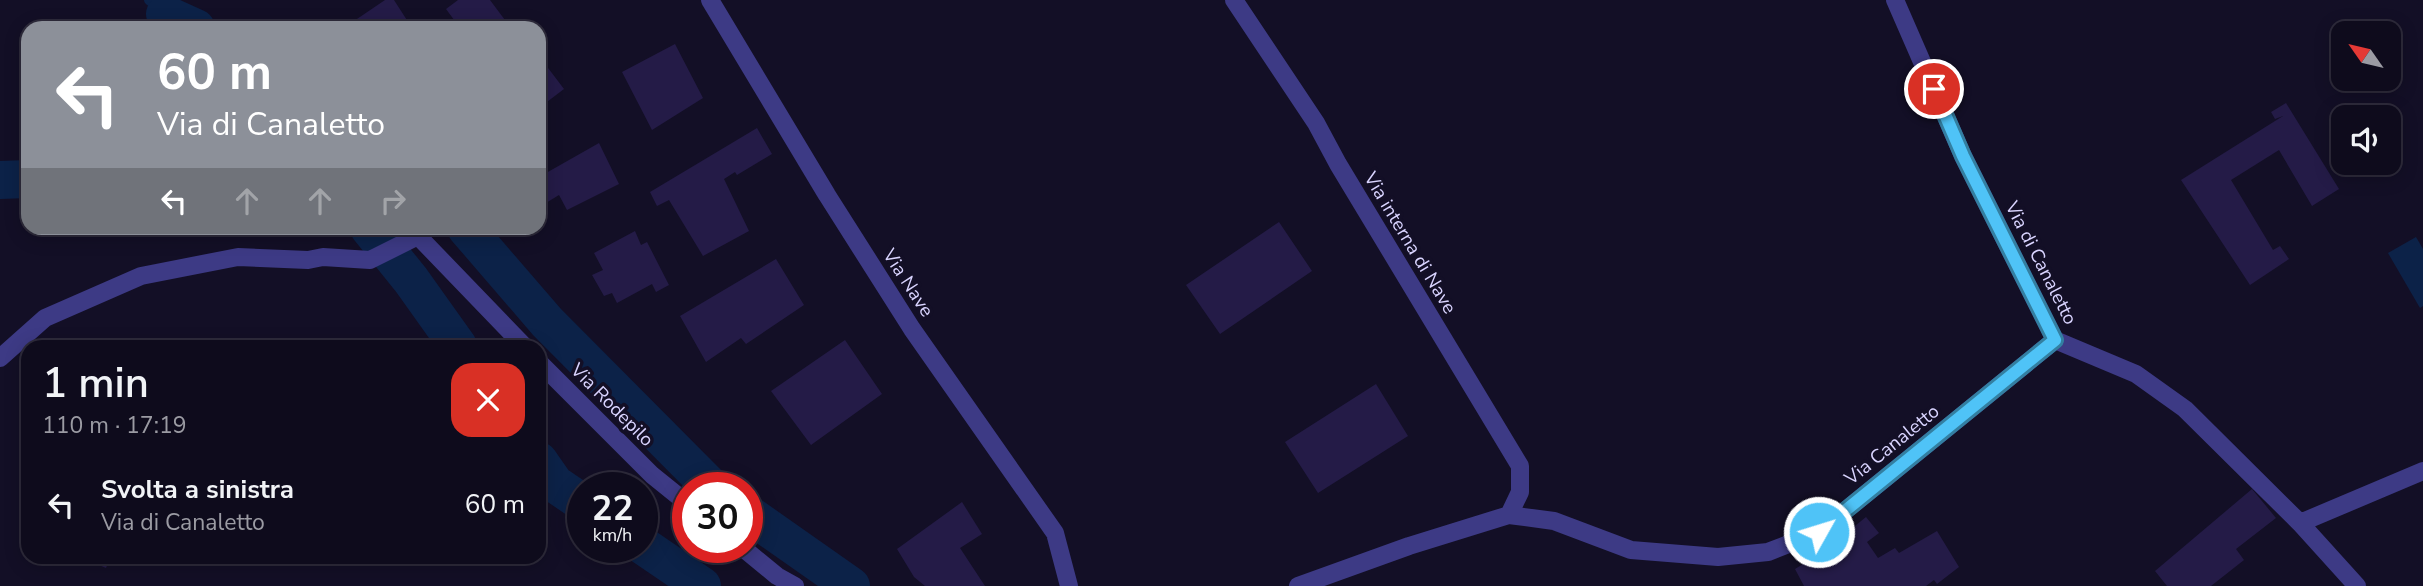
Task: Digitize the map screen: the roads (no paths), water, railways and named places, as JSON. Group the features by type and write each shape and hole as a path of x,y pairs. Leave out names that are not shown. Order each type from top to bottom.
{"street":[{"name":"Via Nave","path":"710,0 827,195 912,329 1055,533 1069,586"},
{"name":"Via interna di Nave","path":"1234,0 1316,123 1520,466 1520,492 1509,515"},
{"name":"Via di Canaletto","path":"1895,0 1963,156 2055,340 2136,374 2185,409 2300,523 2357,586"},
{"path":"0,358 46,318 141,276 238,257 370,260 418,236 518,340"},
{"name":"Via Canaletto","path":"1298,586 1409,546 1509,515 1554,521 1631,550 1718,557 1768,552 1819,532 2055,340"},
{"name":"Via Rodepilo","path":"546,369 652,475 672,491"},
{"path":"2300,523 2423,471"},
{"path":"761,563 795,586"}],"water":[{"path":"2416,237 2423,249 2423,306 2420,308 2388,253"}],"waterway":[{"path":"149,0 165,14"},
{"path":"165,14 180,21"},
{"path":"0,180 21,179"},
{"path":"375,235 454,340"},
{"path":"472,235 547,322 696,472"},
{"path":"546,471 555,484 567,492"},
{"path":"763,524 851,586"},
{"path":"658,556 702,586"}]}
